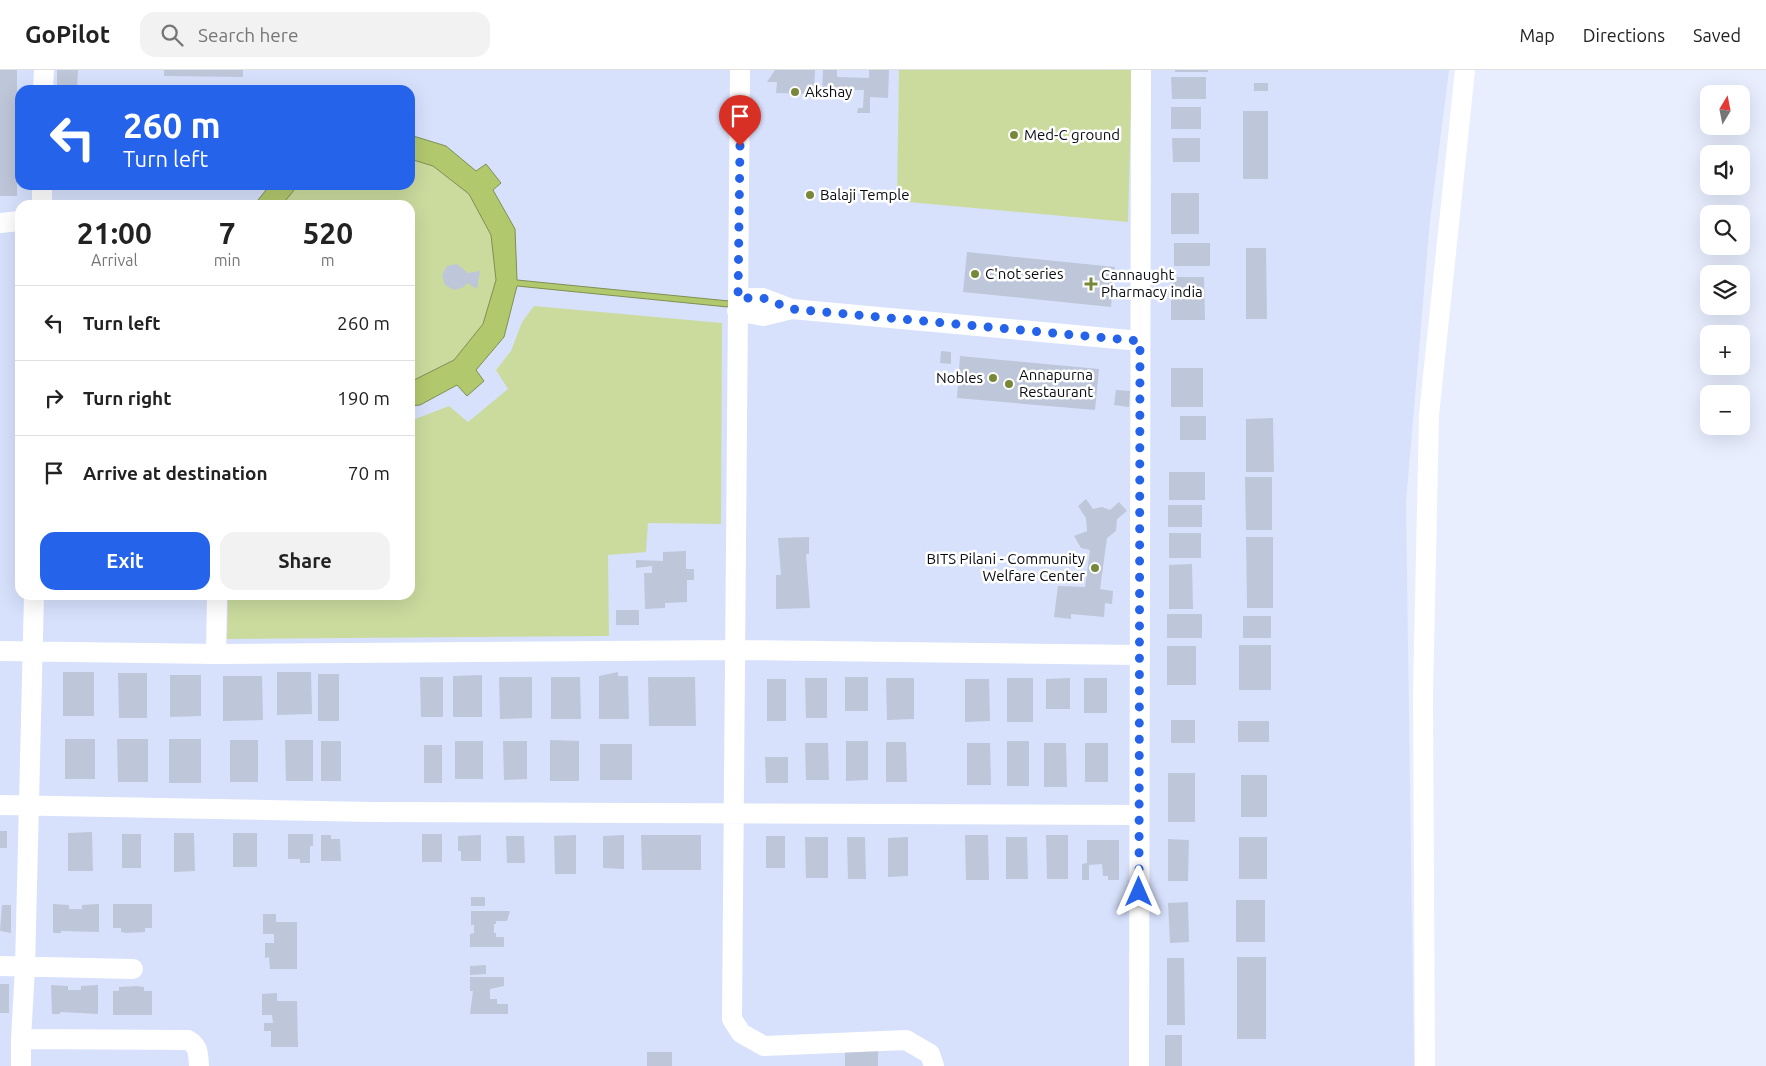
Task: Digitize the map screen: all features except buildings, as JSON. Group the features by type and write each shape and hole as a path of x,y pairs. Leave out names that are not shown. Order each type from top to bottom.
{"street":[{"path":"44,70 44,85"},
{"path":"740,70 732,1019 741,1033 764,1046 906,1040 930,1054 934,1066"},
{"path":"1139,1066 1141,70"},
{"path":"1425,1066 1423,694 1429,415 1465,70"},
{"path":"0,222 15,221"},
{"path":"737,305 763,298 792,309 1140,341"},
{"path":"21,1066 34,600"},
{"path":"216,600 216,654"},
{"path":"0,651 216,654 735,650 1140,655"},
{"path":"0,805 374,812 1139,815"},
{"path":"0,966 134,969"},
{"path":"21,1039 188,1040 195,1044 198,1050 199,1066"}],"shaded area":[{"path":"0,70 1449,70 1430,221 1406,502 1414,1066 0,1066"},
{"name":"Med-C ground","path":"899,70 1132,70 1128,222 897,201"},
{"path":"415,137 446,146 476,171 486,164 501,183 493,190 515,229 517,280 729,301 728,307 517,286 504,337 476,370 484,381 467,396 457,385 420,405 415,406 415,380 454,360 483,324 496,280 491,235 469,194 433,166 415,161"},
{"path":"415,161 433,166 469,194 491,235 496,280 483,324 454,360 415,380 415,200 286,200 294,190 415,190"},
{"path":"266,190 294,190 286,200 258,200"},
{"path":"534,306 722,323 721,524 648,523 646,552 608,555 609,636 227,639 228,600 415,600 415,419 449,406 468,422 508,389 496,370 511,351 522,322"}],"place":[{"name":"Akshay","path":"795,92"},
{"name":"Med-C ground","path":"1014,135"},
{"name":"Balaji Temple","path":"810,195"},
{"name":"C'not series","path":"975,274"},
{"name":"Cannaught Pharmacy india","path":"1091,284"},
{"name":"Nobles","path":"993,378"},
{"name":"Annapurna Restaurant","path":"1009,384"},
{"name":"BITS Pilani - Community Welfare Center","path":"1095,568"}],"route":[{"path":"740,146 738,298 763,298 792,309 1140,341 1139,892"}]}
